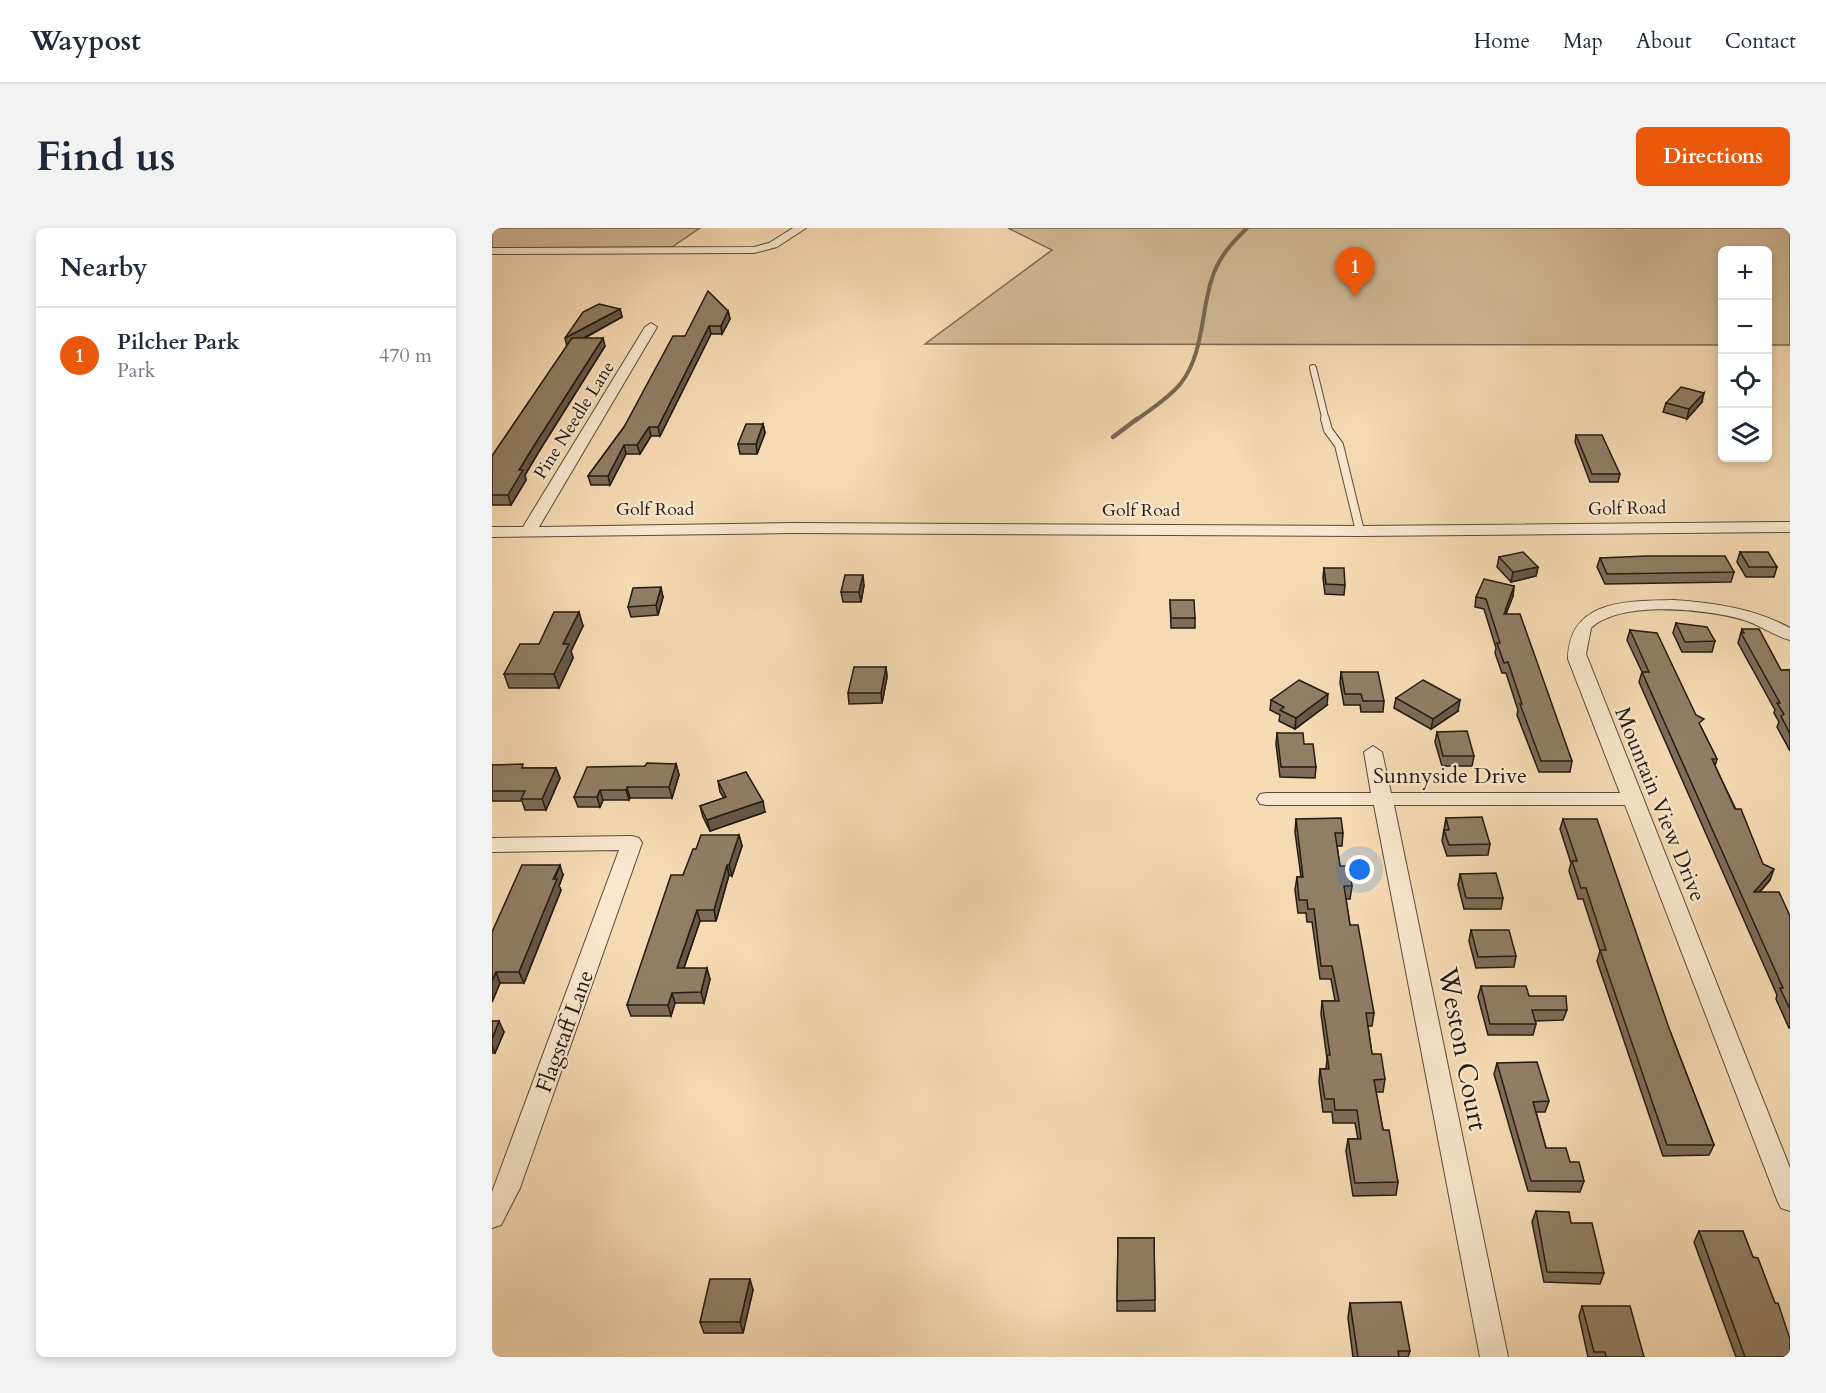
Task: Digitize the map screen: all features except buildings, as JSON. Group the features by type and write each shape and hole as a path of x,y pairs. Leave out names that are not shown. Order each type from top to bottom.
{"street":[{"path":"492,251 754,250 773,245 801,228"},
{"name":"Pine Needle Lane","path":"528,532 573,453 595,424 651,327"},
{"name":"Golf Road","path":"492,532 781,528 1360,531 1790,527"},
{"name":"Mountain View Drive","path":"1790,635 1761,620 1696,606 1651,606 1616,610 1589,621 1577,638 1577,659 1790,1200"},
{"name":"Weston Court","path":"1373,752 1494,1357"},
{"name":"Sunnyside Drive","path":"1267,799 1634,799"},
{"name":"Flagstaff Lane","path":"492,845 632,843 507,1188 492,1217"}],"lane":[{"path":"1313,368 1328,430 1339,445 1360,531"}],"shaded area":[{"path":"492,228 700,228 672,247 492,248"},
{"path":"1008,228 1790,228 1790,345 1772,345 1772,246 1718,246 1718,345 925,344 1052,250"}],"waterway":[{"path":"1135,421 1171,394 1189,370 1199,342 1207,296 1216,268 1226,251 1247,228"},
{"path":"1113,437 1137,419"}],"place":[{"name":"Pilcher Park","path":"1355,297"}]}
